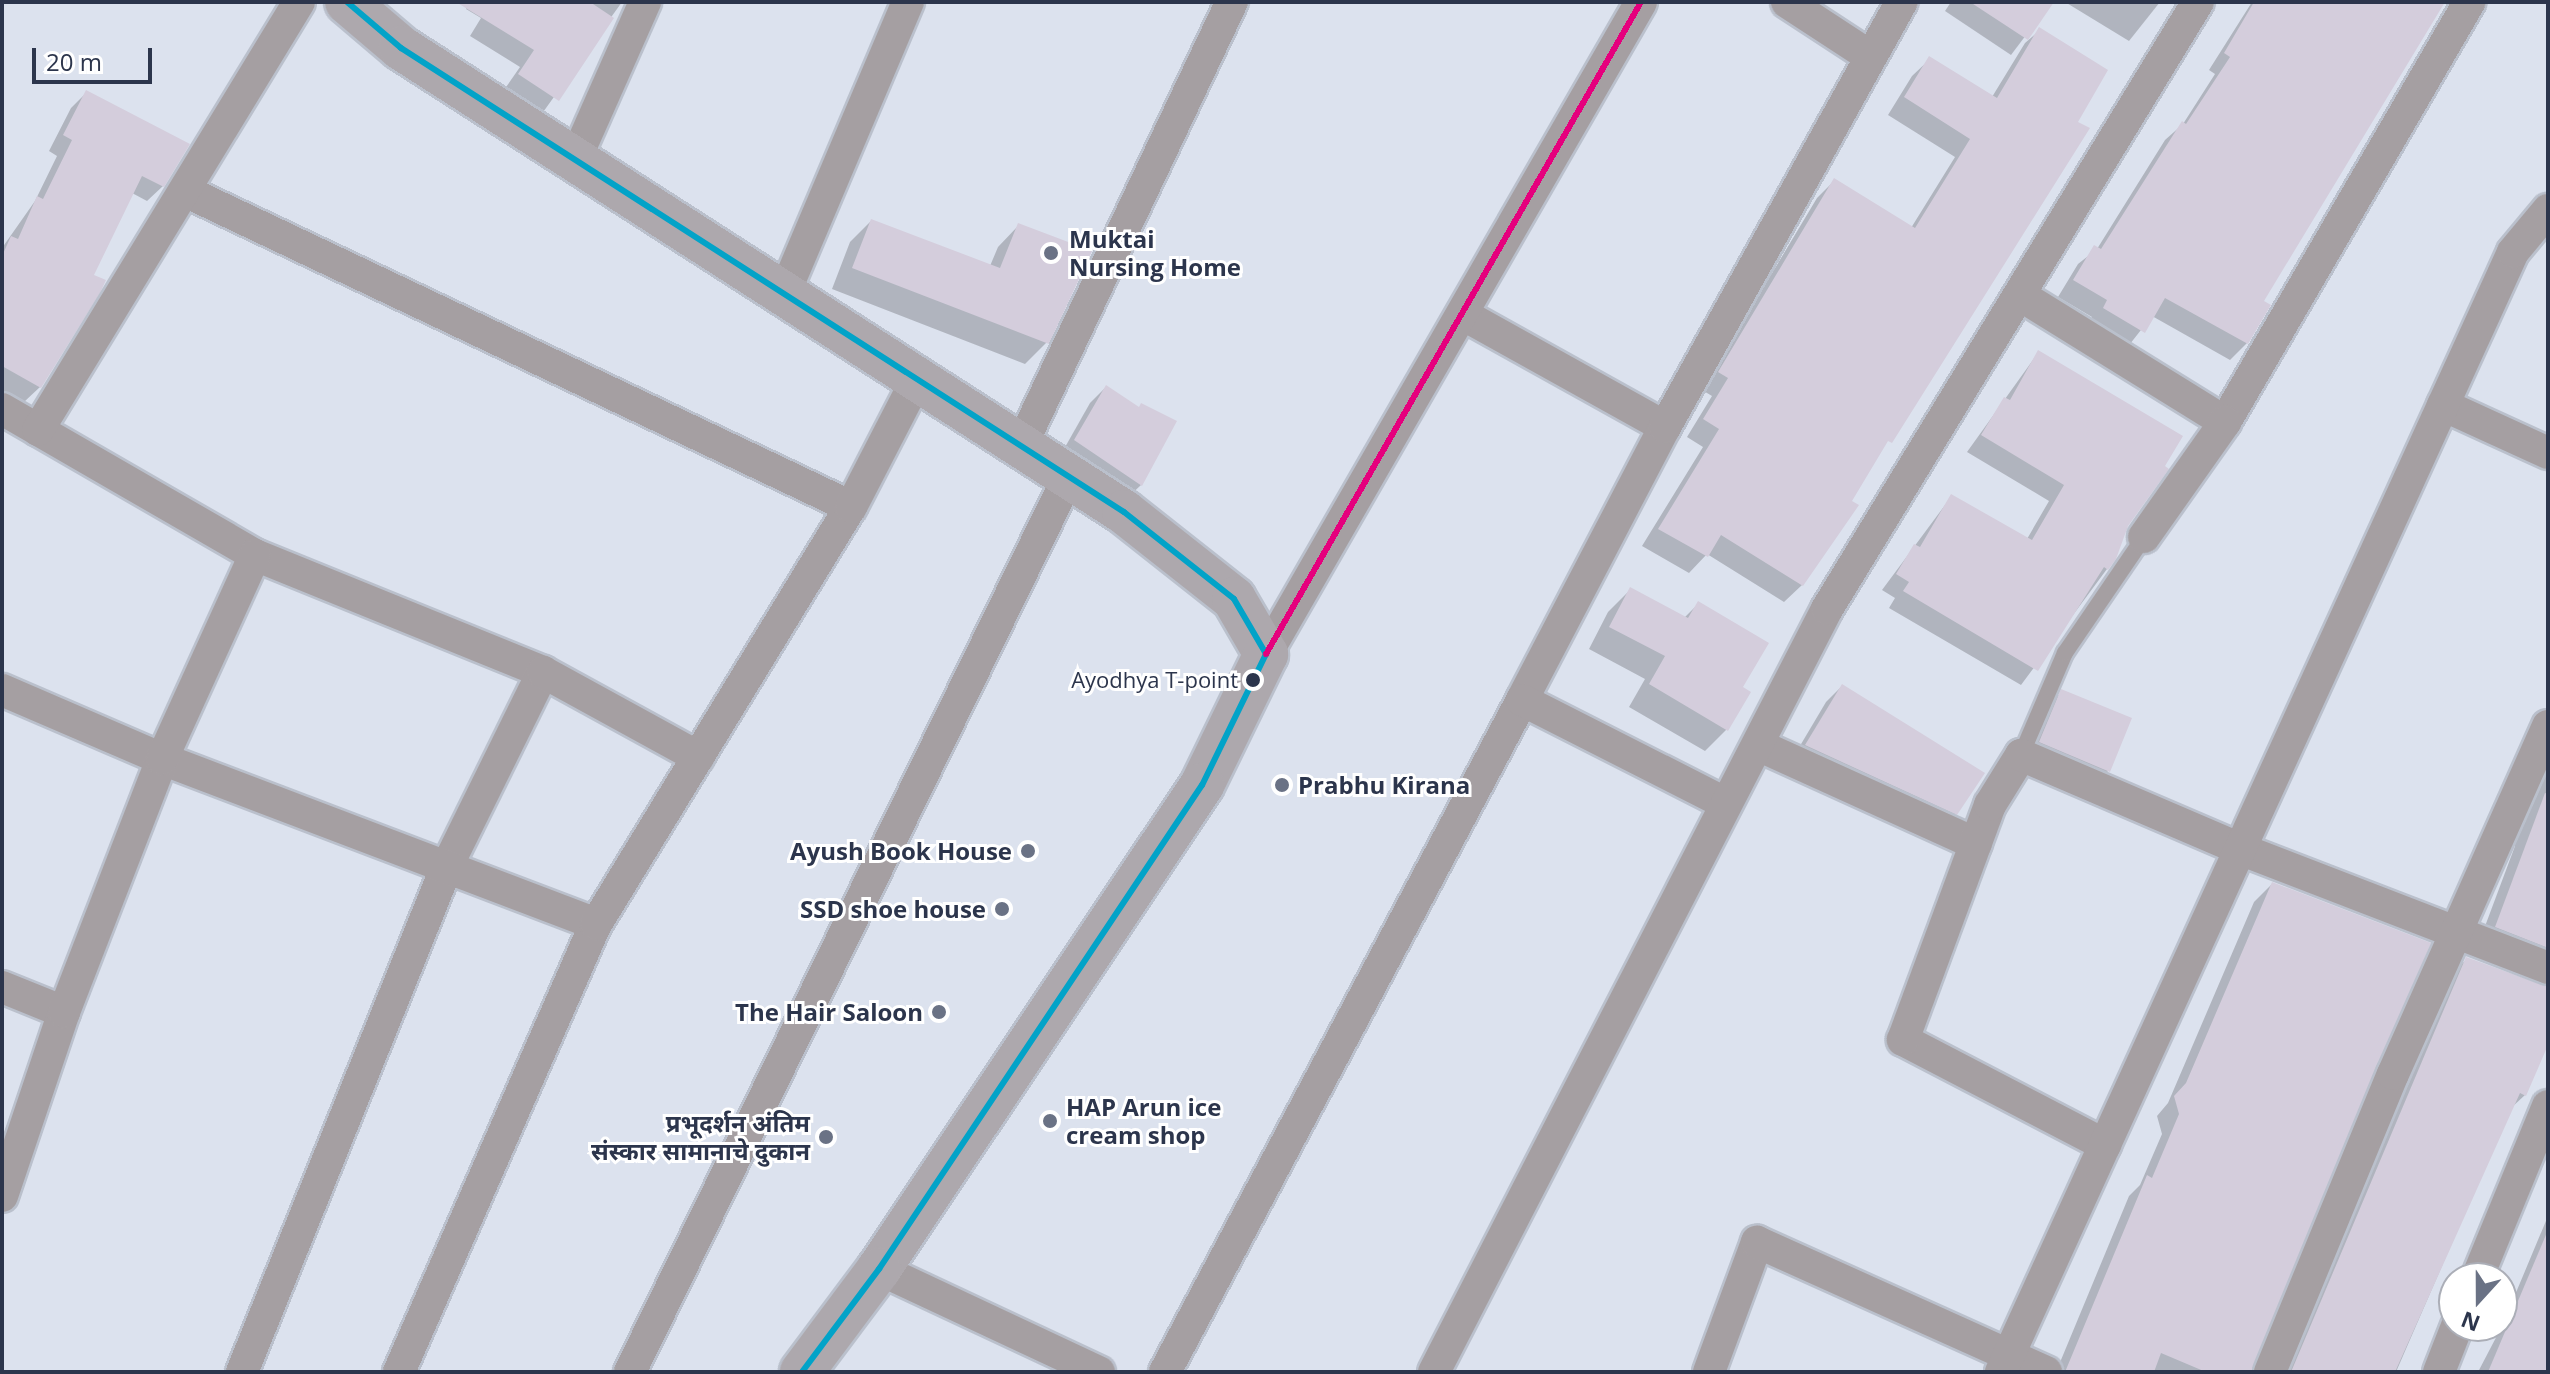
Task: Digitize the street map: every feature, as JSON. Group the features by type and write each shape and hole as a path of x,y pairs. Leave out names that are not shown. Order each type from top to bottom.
{"main road":[{"path":"347,2 401,48 1124,512 1234,599 1266,654 1202,785 879,1269 802,1372"}],"street":[{"path":"38,430 299,2"},
{"path":"575,160 645,2"},
{"path":"784,294 908,2"},
{"path":"1021,446 1232,2"},
{"path":"1266,654 1464,315 1641,2"},
{"path":"1787,2 1868,55"},
{"path":"1165,1372 1665,427 1868,55 1902,2"},
{"path":"1434,1372 1827,609 2198,2"},
{"path":"2144,537 2225,422 2469,2"},
{"path":"185,191 851,507"},
{"path":"2005,1362 2513,252 2548,210"},
{"path":"2020,295 2225,422"},
{"path":"1464,315 1665,427"},
{"path":"399,1372 596,924 851,507 917,379"},
{"path":"2443,405 2548,453"},
{"path":"2,409 255,555 543,672 698,757"},
{"path":"630,1372 1069,476"},
{"path":"2,1196 64,1012 162,759 255,555"},
{"path":"242,1372 447,866 543,672"},
{"path":"2,690 162,759 596,924"},
{"path":"1522,700 1725,803"},
{"path":"2270,1372 2457,930 2548,726"},
{"path":"1758,745 1976,844"},
{"path":"2105,1145 1903,1040 1990,805 2021,755 2240,849 2457,930 2548,968"},
{"path":"2,987 64,1012"},
{"path":"2484,1262 2548,1106"},
{"path":"1709,1372 1757,1242 2005,1362 2046,1372"},
{"path":"879,1269 1099,1372"},
{"path":"2439,1372 2451,1342"}],"lane":[{"path":"2021,755 2065,653 2144,537"}],"building":[{"path":"456,2 590,2 614,18 559,101 518,74 534,50"},
{"path":"1970,2 2054,2 2028,40"},
{"path":"2254,2 2445,2 2264,301 2271,305 2248,344 2165,298 2145,333 2103,308 2107,300 2073,280 2094,245 2101,249 2182,121 2186,124 2230,57 2224,53"},
{"path":"2039,27 2108,70 2078,122 2090,128 1892,443 1888,441 1852,501 1859,505 1803,586 1721,535 1708,557 1658,529 1719,429 1703,419 1728,378 1718,372 1834,178 1915,228 1970,139 1904,97 1929,56 1997,98"},
{"path":"86,90 190,144 164,187 142,176 94,275 106,280 100,293 41,388 2,366 2,256 11,236 18,239 37,196 43,199 72,140 63,135"},
{"path":"871,219 1000,268 1018,223 1092,251 1049,344 852,268"},
{"path":"2038,350 2183,436 2165,466 2169,469 2128,526 2116,559 2108,570 2104,567 2038,671 1903,591 1909,582 1896,574 1914,544 1920,547 1951,494 2032,540 2064,485 1981,435 2004,397 2010,400"},
{"path":"1106,385 1139,407 1141,403 1177,421 1142,486 1074,440"},
{"path":"1630,587 1688,618 1698,601 1769,643 1743,687 1751,692 1728,731 1649,684 1665,656 1609,627"},
{"path":"1842,684 1985,773 1957,815 1805,745"},
{"path":"2061,689 2132,718 2110,772 2039,742"},
{"path":"2545,793 2548,794 2548,948 2495,927"},
{"path":"2272,882 2431,943 2251,1372 2206,1372 2161,1353 2154,1372 2065,1372 2147,1175 2152,1178 2179,1114 2174,1096 2186,1083"},
{"path":"2466,957 2548,987 2548,1045 2526,1096 2520,1093 2444,1262 2438,1262 2438,1276 2395,1372 2291,1372"},
{"path":"2548,1230 2548,1372 2488,1372 2501,1342 2518,1342 2518,1301"}],"transit line":[{"path":"347,2 401,48 1124,512 1234,599 1266,654 1202,785 879,1269 802,1372"},
{"path":"1266,654 1641,2"}],"place":[{"name":"Muktai Nursing Home","path":"1051,253"},
{"name":"Ayodhya T-point","path":"1253,680"},
{"name":"Prabhu Kirana","path":"1282,785"},
{"name":"Ayush Book House","path":"1028,851"},
{"name":"SSD shoe house","path":"1002,909"},
{"name":"The Hair Saloon","path":"939,1012"},
{"name":"HAP Arun ice cream shop","path":"1050,1121"},
{"name":"प्रभूदर्शन अंतिम संस्कार सामानाचे दुकान","path":"826,1137"}]}
